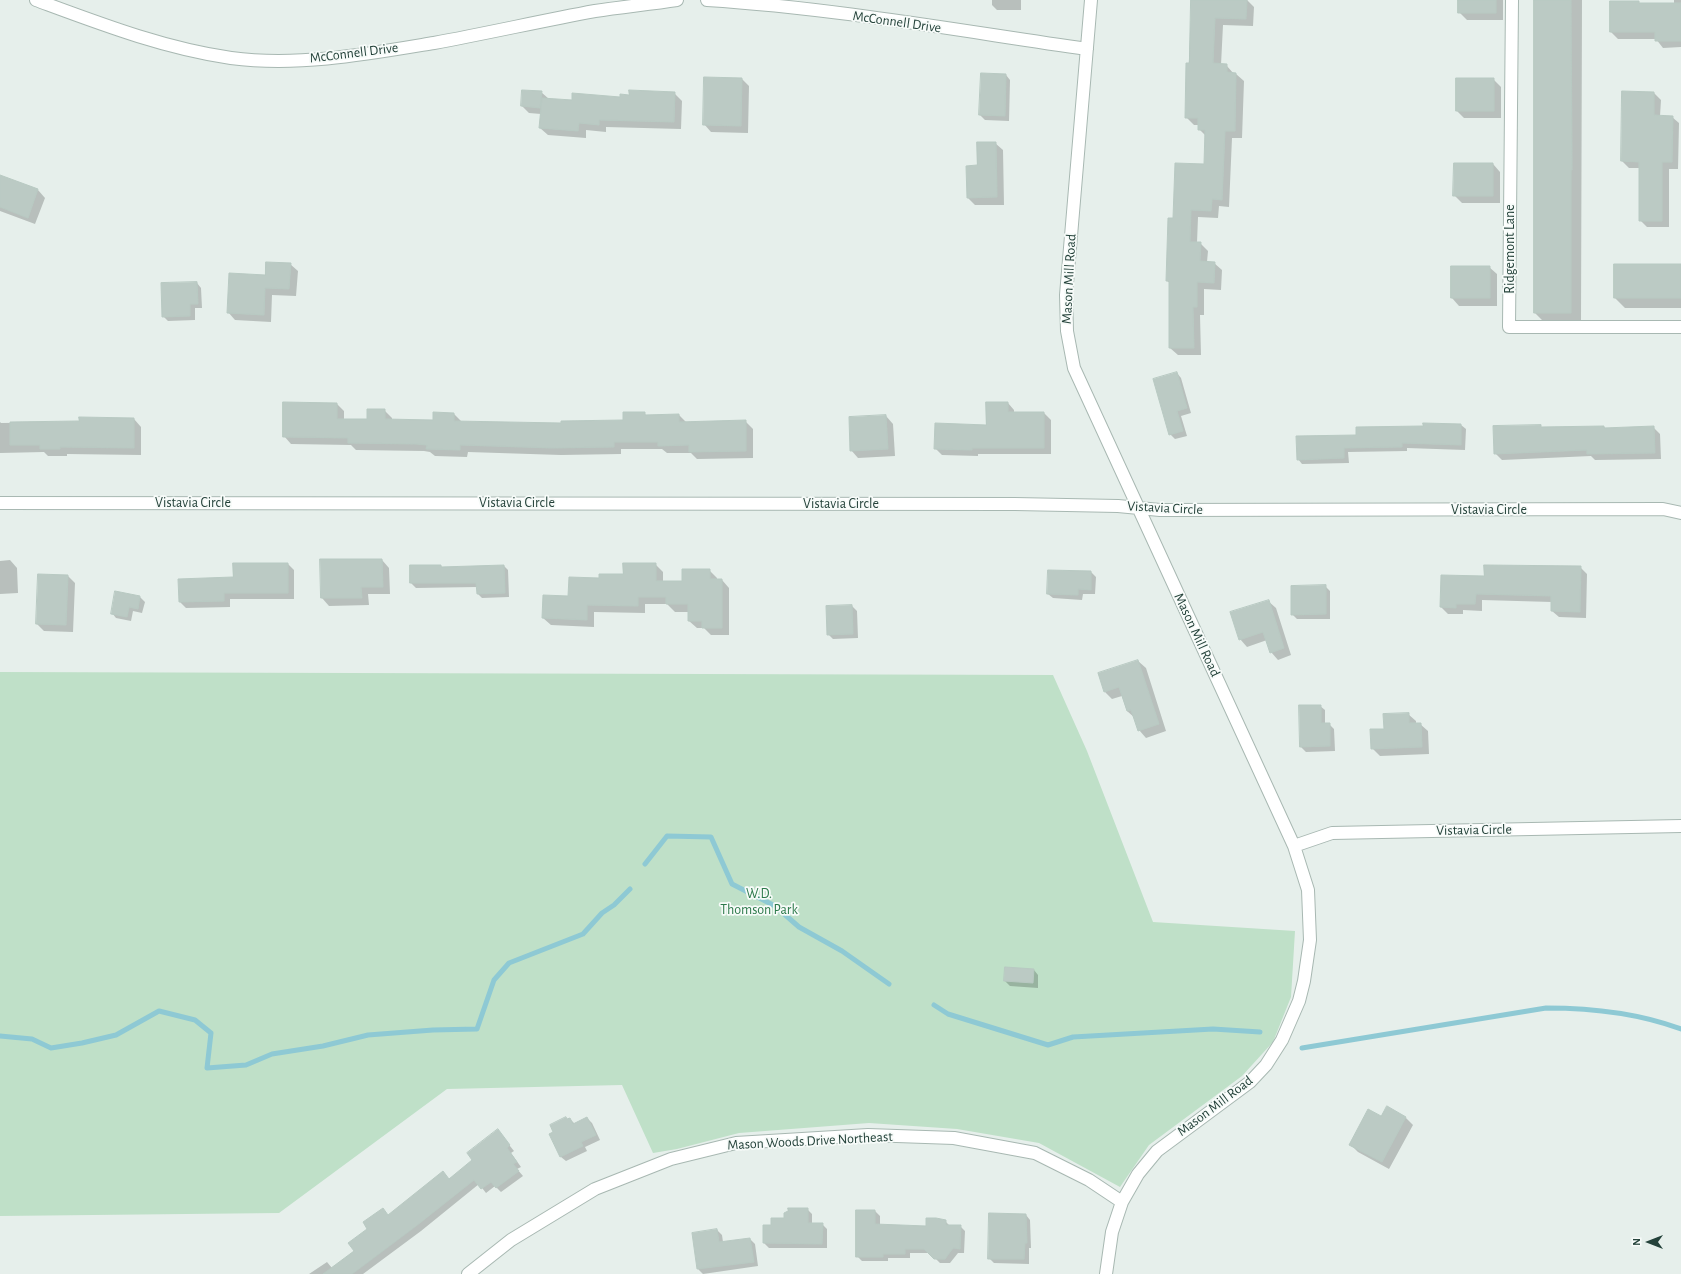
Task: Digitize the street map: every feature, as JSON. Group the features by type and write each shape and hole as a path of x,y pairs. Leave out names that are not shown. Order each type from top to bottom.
{"street":[{"name":"McConnell Drive","path":"36,0 127,34 183,50 233,58 278,61 363,55 481,34 595,11 677,0"},
{"name":"McConnell Drive","path":"707,0 754,3 834,13 1087,49"},
{"name":"Mason Mill Road","path":"1091,0 1066,295 1067,331 1074,368 1294,846 1308,890 1310,940 1304,981 1299,1001 1282,1040 1266,1065 1250,1082 1157,1151 1138,1174 1122,1202 1112,1232 1106,1274"},
{"name":"Ridgemont Lane","path":"1512,0 1509,327 1681,327"},
{"name":"Vistavia Circle","path":"0,503 1015,504 1118,506 1160,510 1233,511 1663,510 1681,513"},
{"name":"Vistavia Circle","path":"1294,846 1332,833 1681,826"},
{"name":"Mason Woods Drive Northeast","path":"468,1274 511,1240 595,1189 671,1158 736,1143 868,1136 954,1138 1035,1153 1089,1180 1122,1202"}],"green space":[{"name":"W.D. Thomson Park","path":"0,672 1053,675 1087,751 1153,922 1295,931 1291,997 1273,1042 1242,1076 1149,1145 1120,1187 1039,1143 957,1129 869,1123 739,1133 677,1149 653,1153 622,1085 447,1089 279,1213 0,1216"}],"building":[{"path":"1191,0 1247,0 1246,19 1215,18 1213,63 1227,64 1227,72 1236,73 1235,131 1225,131 1222,200 1212,199 1211,211 1191,210 1190,242 1201,242 1200,261 1215,262 1214,283 1197,282 1197,307 1193,307 1194,348 1169,348 1169,281 1166,281 1168,218 1173,218 1175,163 1204,164 1205,130 1198,130 1198,118 1185,118 1186,63 1189,63"},
{"path":"1458,0 1496,0 1496,13 1458,13"},
{"path":"1534,0 1571,0 1571,313 1534,313"},
{"path":"1610,1 1681,3 1681,41 1655,41 1655,32 1610,32"},
{"path":"981,73 1006,74 1005,116 979,115"},
{"path":"704,77 742,78 741,126 703,125"},
{"path":"1456,78 1494,78 1494,111 1456,111"},
{"path":"522,90 542,91 540,108 521,106"},
{"path":"629,90 675,92 674,122 599,120 599,125 579,123 578,131 539,128 542,98 572,100 572,93 620,97 620,94 629,95"},
{"path":"1622,91 1654,92 1654,115 1673,116 1672,162 1662,162 1662,221 1639,221 1639,162 1621,161"},
{"path":"977,142 996,142 997,197 967,198 966,166 977,165"},
{"path":"1454,163 1493,163 1493,196 1453,196"},
{"path":"0,175 38,189 28,218 0,207"},
{"path":"266,262 291,263 289,289 265,288 264,315 227,313 229,273 265,275"},
{"path":"1614,264 1681,264 1681,298 1614,298"},
{"path":"1451,266 1490,266 1490,298 1451,298"},
{"path":"197,282 198,304 190,304 190,316 162,317 161,283"},
{"path":"1177,372 1187,408 1177,411 1183,431 1169,435 1153,379"},
{"path":"283,402 337,403 337,419 367,419 367,409 385,409 385,419 433,420 433,412 454,413 454,421 561,423 561,421 623,420 623,412 645,412 645,415 679,414 679,422 746,420 746,451 689,452 689,445 658,446 658,442 614,442 614,447 553,448 460,445 460,450 426,449 427,445 416,444 348,443 348,438 283,437"},
{"path":"986,402 1008,402 1008,412 1044,412 1044,448 972,448 972,450 934,449 935,423 986,425"},
{"path":"886,415 888,449 850,451 849,417"},
{"path":"79,417 134,418 134,448 60,447 60,449 40,449 40,445 10,445 10,422 79,421"},
{"path":"1423,423 1461,424 1461,445 1402,443 1402,447 1344,448 1344,458 1297,460 1296,436 1356,435 1356,427 1423,426"},
{"path":"1541,425 1541,427 1604,426 1604,428 1654,426 1655,453 1587,454 1587,450 1494,454 1493,426"},
{"path":"320,559 382,559 383,587 361,587 362,598 321,598"},
{"path":"233,563 288,563 288,593 224,593 224,601 179,602 178,579 233,577"},
{"path":"623,563 656,563 656,581 682,581 682,569 710,569 710,579 722,579 722,628 702,628 702,621 688,621 688,604 666,604 666,597 638,597 638,606 587,605 587,620 542,618 543,595 568,596 569,577 599,578 599,574 623,574"},
{"path":"410,565 441,565 441,567 504,565 505,593 477,594 476,583 410,583"},
{"path":"1484,565 1581,566 1580,612 1551,611 1551,596 1476,594 1475,604 1456,604 1456,608 1440,607 1441,575 1484,576"},
{"path":"1048,570 1091,571 1091,590 1078,589 1078,595 1047,594"},
{"path":"38,574 68,575 66,625 36,624"},
{"path":"1326,585 1326,614 1291,615 1291,586"},
{"path":"115,591 140,596 138,609 129,607 127,617 111,614"},
{"path":"1269,600 1284,648 1270,653 1263,632 1239,640 1230,612"},
{"path":"852,605 853,634 827,635 826,606"},
{"path":"1138,660 1159,724 1138,731 1131,710 1127,711 1119,687 1104,692 1098,673"},
{"path":"1299,705 1321,705 1321,723 1330,723 1330,746 1300,747"},
{"path":"1409,713 1409,723 1421,723 1422,747 1371,749 1370,729 1384,729 1383,714"},
{"path":"1005,967 1034,969 1033,983 1004,981"},
{"path":"1387,1106 1406,1117 1382,1162 1349,1145 1368,1109 1381,1116"},
{"path":"566,1117 567,1119 570,1118 573,1124 587,1117 596,1135 581,1142 583,1146 560,1157 549,1134 553,1132 550,1125"},
{"path":"498,1129 510,1145 507,1148 517,1162 513,1164 519,1171 496,1188 491,1182 481,1189 474,1180 352,1274 323,1274 354,1251 348,1243 367,1229 363,1222 383,1208 388,1215 443,1171 449,1179 472,1160 467,1153"},
{"path":"788,1208 808,1208 808,1223 823,1223 822,1244 763,1243 763,1225 771,1225 771,1218 784,1218 784,1213 788,1211"},
{"path":"856,1210 875,1210 875,1224 926,1226 926,1218 936,1218 946,1220 946,1225 961,1225 960,1249 953,1248 945,1259 934,1259 924,1249 905,1249 905,1254 883,1254 883,1257 856,1257"},
{"path":"989,1213 1026,1214 1027,1243 1025,1243 1024,1259 988,1259"},
{"path":"717,1229 719,1242 750,1238 754,1262 697,1269 692,1233"}],"waterway":[{"path":"645,864 667,836 711,837 732,884 775,906 799,927 842,951 889,984"},
{"path":"0,1036 32,1039 51,1048 116,1035 159,1011 195,1020 211,1033 207,1068 246,1065 272,1054 323,1046 368,1035 433,1030 477,1029 494,980 509,963 583,934 602,913 614,905 630,889"},
{"path":"934,1005 948,1014 1048,1045 1073,1037 1213,1029 1260,1032"},
{"path":"1302,1048 1546,1008 1615,1012 1648,1019 1681,1029"}]}
